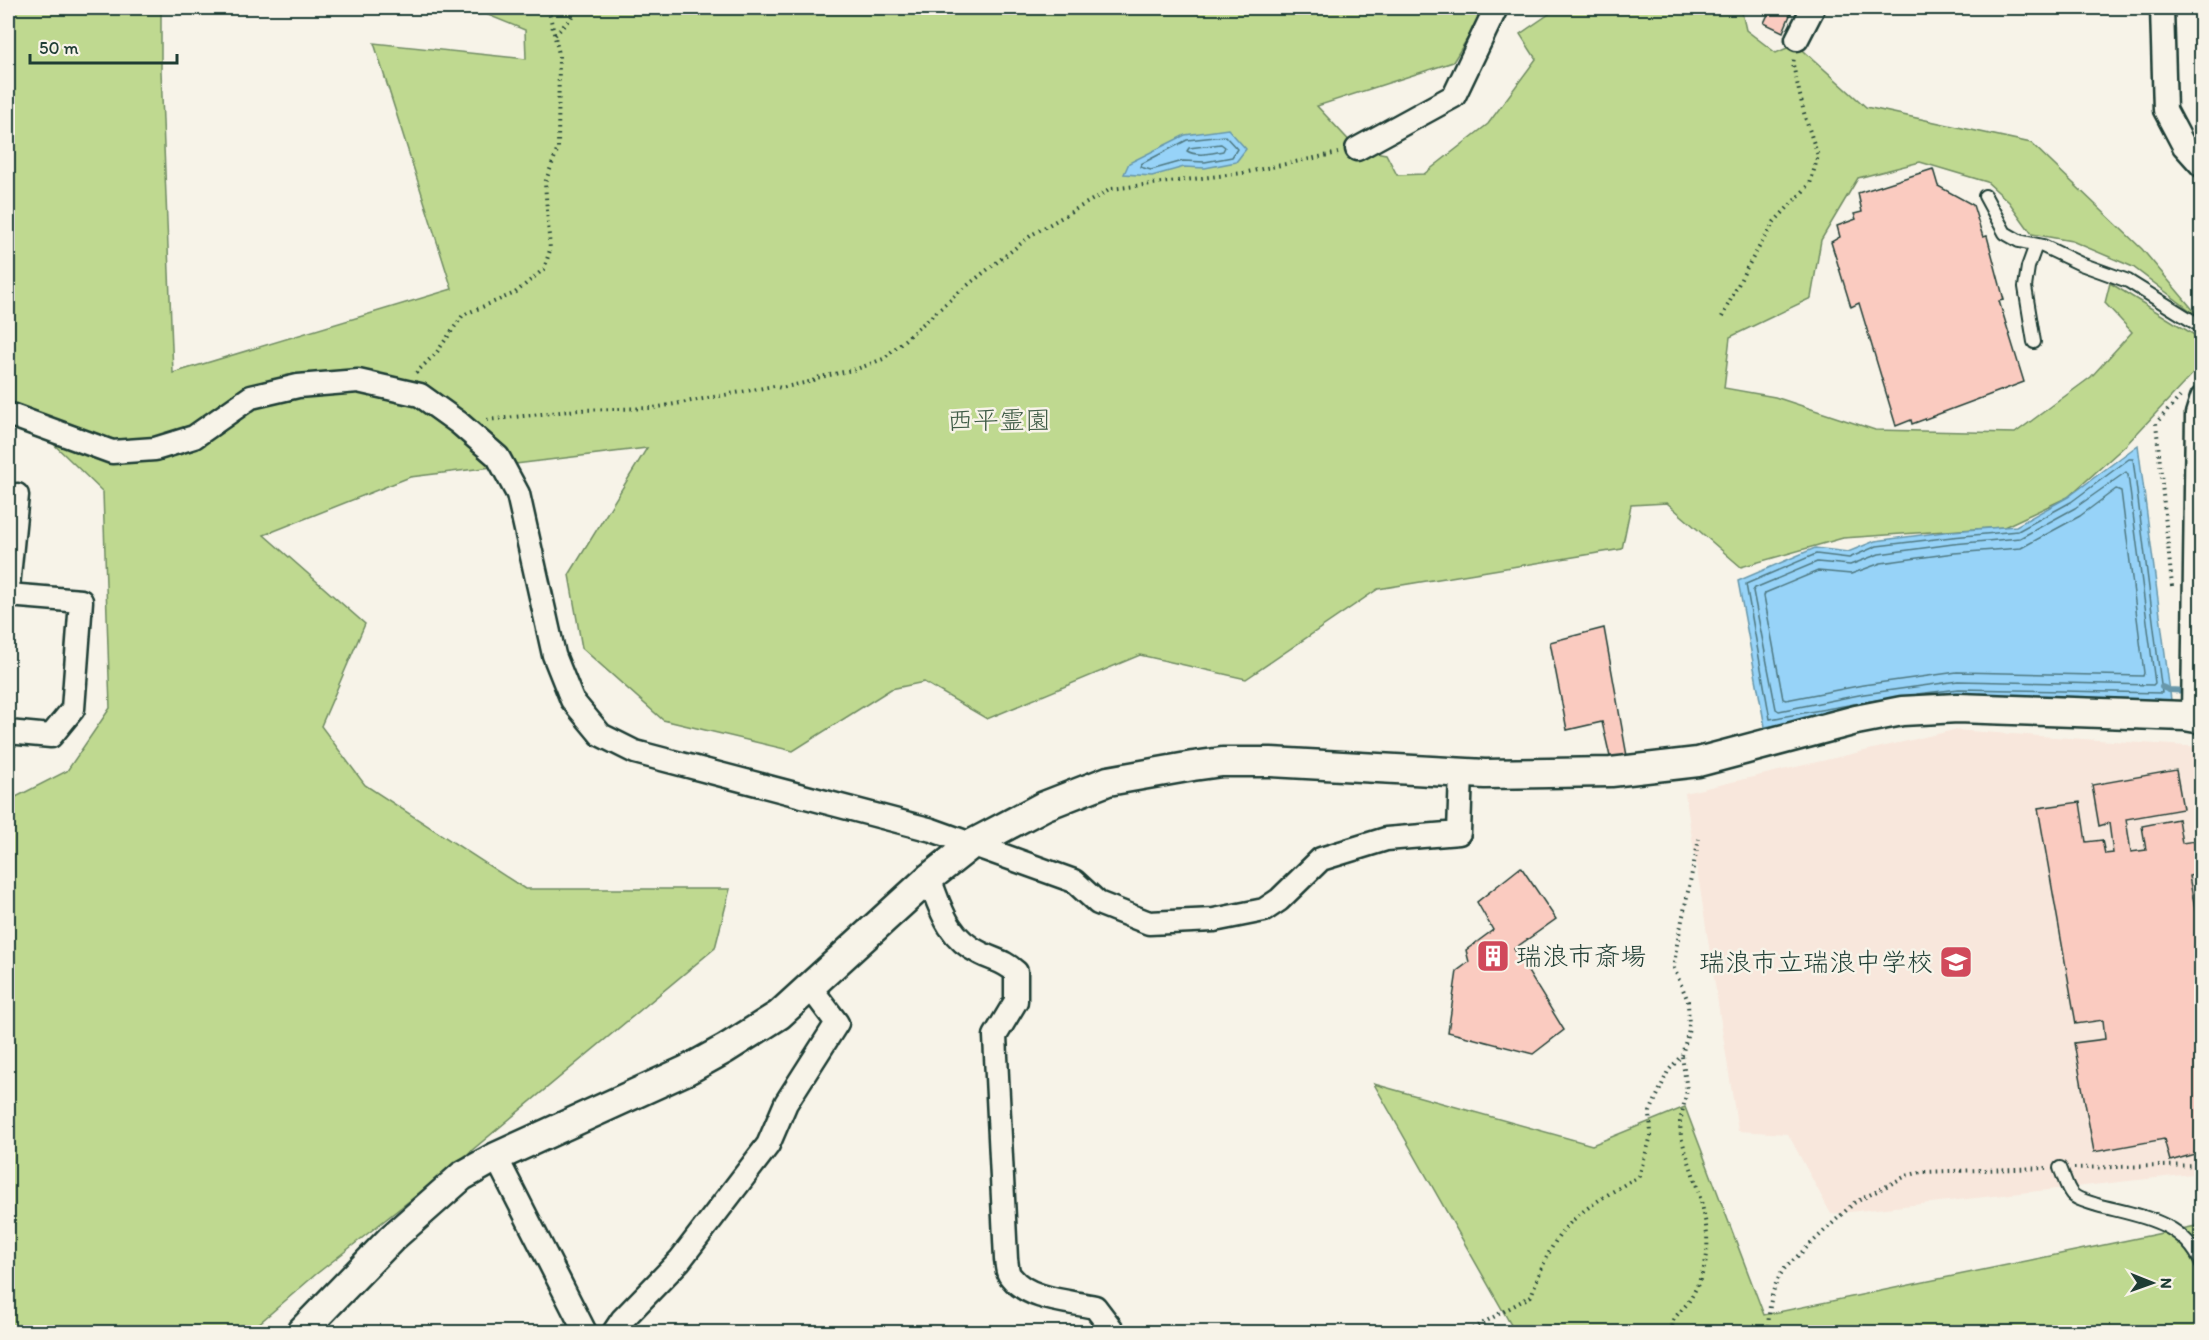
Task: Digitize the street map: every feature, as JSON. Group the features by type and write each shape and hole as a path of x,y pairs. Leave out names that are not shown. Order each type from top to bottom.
{"street":[{"path":"1357,150 1454,96 1496,8"},
{"path":"1797,39 1813,8"},
{"path":"2162,8 2165,110 2184,146 2202,166"},
{"path":"8,414 112,452 156,449 194,437 251,397 298,386 358,381 420,395 459,423 498,457 518,494 554,655 572,700 601,735 635,752 932,830 1074,880 1098,903 1149,923 1214,920 1264,910 1279,900 1321,859 1386,839 1459,833 1461,772"},
{"path":"301,1332 392,1238 462,1176 496,1156 687,1070 779,1015 929,878 972,844 1044,806 1108,781 1222,762 1271,762 1485,774 1611,772 1698,762 1856,720 1902,711 1958,708 2198,718 2197,414 2193,396"},
{"path":"8,587 17,495"},
{"path":"8,595 81,601 73,709 51,736 8,732"},
{"path":"929,878 947,925 962,942 980,953 1006,963 1016,972 1016,1001 995,1036 1006,1259 1009,1276 1024,1289 1038,1295 1095,1307 1114,1332"},
{"path":"614,1332 622,1320 680,1260 768,1145 786,1102 837,1023 810,987"},
{"path":"496,1156 585,1332"}],"lane":[{"path":"1985,196 2005,233 2019,241 2036,245 2128,281 2202,327"},
{"path":"2034,342 2025,287 2028,267 2036,245"},
{"path":"2061,1168 2072,1195 2084,1201 2159,1222 2171,1228 2190,1243 2202,1264"}],"path":[{"path":"399,390 437,352 463,315 515,293 544,269 550,250 545,183 558,147 559,54 548,8"},
{"path":"554,35 571,18 576,8"},
{"path":"1722,317 1745,271 1774,222 1810,184 1818,156 1805,117 1793,65 1797,39"},
{"path":"459,423 578,410 653,408 774,386 782,388 857,369 883,359 959,292 1033,234 1111,189 1244,173 1357,150"},
{"path":"2172,587 2156,423 2193,396"},
{"path":"1673,1332 1671,1329 1675,1316 1688,1303 1702,1275 1707,1255 1706,1225 1681,1137 1680,1122 1687,1090 1682,1055 1689,1029 1688,1001 1674,968 1699,839"},
{"path":"1467,1332 1531,1296 1543,1262 1566,1227 1590,1206 1639,1176 1650,1136 1650,1112 1668,1071 1682,1055"},
{"path":"1768,1332 1771,1296 1778,1277 1785,1268 1854,1203 1906,1176 1921,1172 2202,1165"}],"shaded area":[{"name":"瑞浪市立瑞浪中学校","path":"1954,730 2201,747 2201,1173 1831,1214 1788,1134 1738,1131 1685,793"}],"green space":[{"name":"西平霊園","path":"8,8 161,8 161,71 173,373 452,289 374,43 526,59 525,30 471,8 1486,8 1453,62 1317,106 1357,149 1386,154 1397,175 1424,174 1488,124 1536,59 1520,34 1558,8 1741,8 1746,30 1776,53 1796,44 1866,107 2031,143 2142,249 2200,318 2133,267 2072,241 2032,234 2009,202 1987,182 1920,162 1858,178 1821,240 1811,298 1730,337 1724,388 1775,397 1875,430 2015,433 2091,377 2132,332 2105,303 2110,283 2201,339 2201,365 2126,445 2068,497 2004,527 1843,538 1741,567 1667,503 1631,505 1622,549 1378,589 1246,679 1140,655 987,719 924,682 891,689 793,751 663,720 582,648 569,575 647,448 410,477 264,535 365,624 321,726 365,785 525,889 730,889 715,948 441,1176 315,1275 249,1332 8,1332 8,801 67,771 110,708 103,492 8,400"},
{"path":"1374,1084 1592,1145 1685,1107 1764,1315 2201,1225 2201,1332 1515,1332"}],"water":[{"path":"1228,129 1246,149 1236,162 1205,168 1184,167 1152,176 1124,174 1129,163 1185,135"},
{"path":"2138,445 2171,700 1959,695 1866,707 1765,727 1738,581 1815,548 1848,552 1875,541 2016,526 2068,497"}],"building":[{"path":"1771,8 1793,8 1783,32 1764,23"},
{"path":"1933,169 1938,186 1973,205 1983,237 1987,236 2004,300 1999,301 2024,382 1912,424 1911,420 1896,426 1859,303 1851,307 1831,242 1840,237 1837,226 1856,219 1854,214 1862,212 1858,193"},
{"path":"1604,628 1627,756 1611,761 1602,722 1567,730 1550,642"},
{"path":"2176,770 2183,809 2126,819 2131,852 2146,850 2142,826 2178,819 2182,843 2202,840 2202,873 2189,876 2202,948 2202,1152 2170,1161 2164,1139 2094,1152 2074,1043 2105,1039 2103,1020 2076,1024 2038,808 2080,802 2086,842 2102,840 2105,854 2113,853 2109,823 2099,826 2092,785"},
{"name":"瑞浪市斎場","path":"1521,867 1556,919 1514,949 1564,1030 1533,1054 1448,1032 1457,971 1469,962 1466,950 1493,930 1477,902"}],"waterway":[{"path":"2162,687 2169,690 2190,691"}],"place":[{"name":"瑞浪市斎場","path":"1493,956"},
{"name":"瑞浪市立瑞浪中学校","path":"1956,962"}]}
